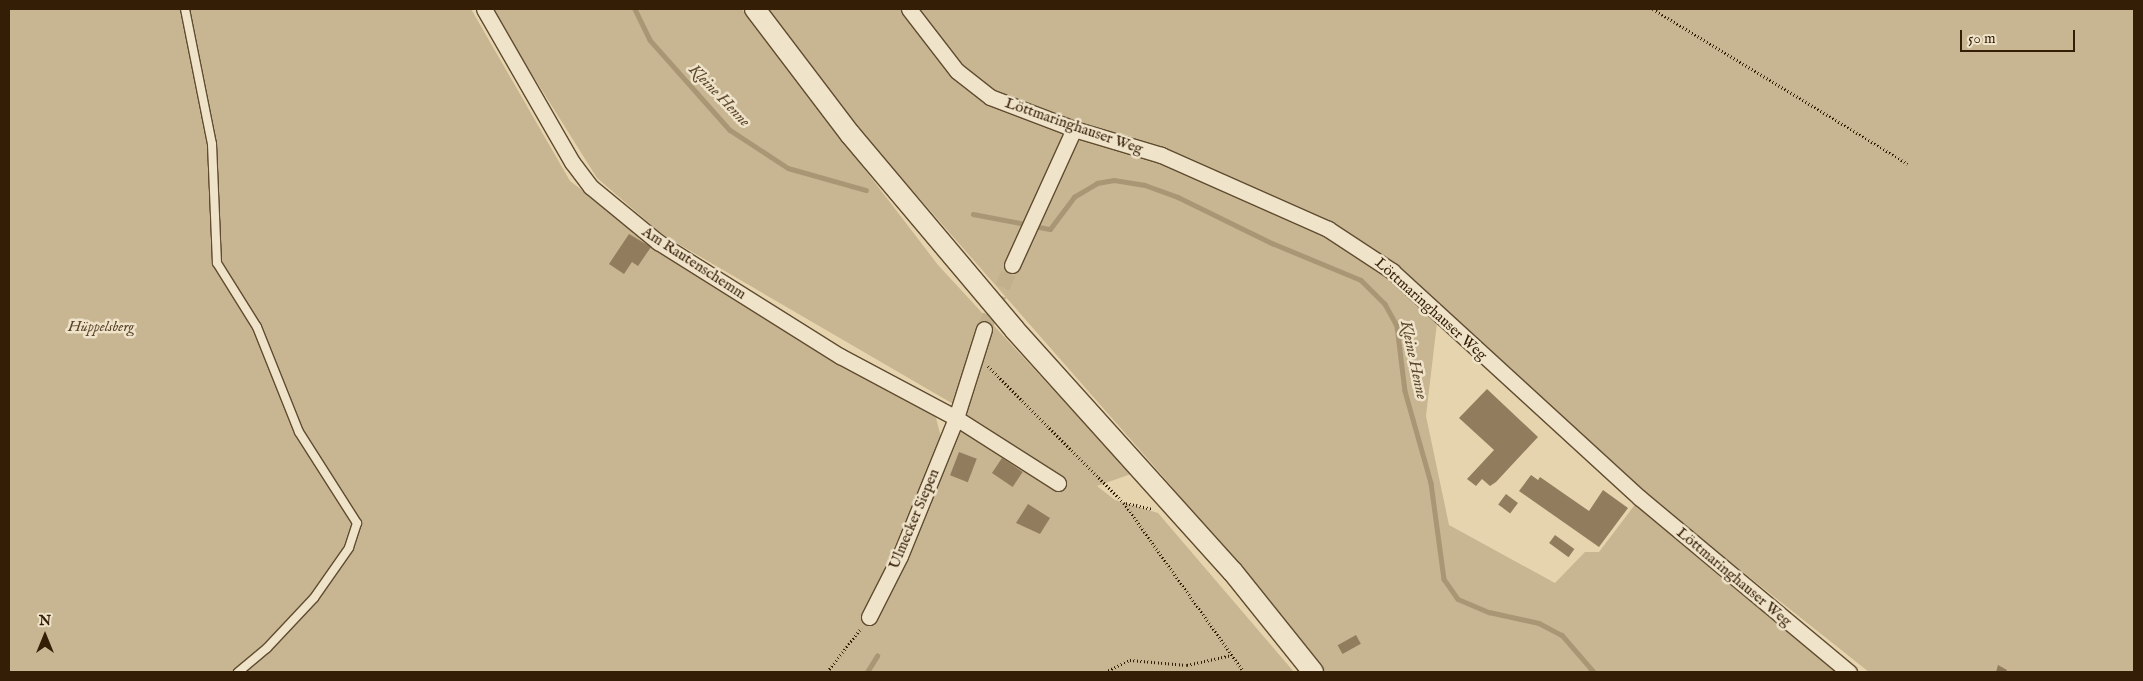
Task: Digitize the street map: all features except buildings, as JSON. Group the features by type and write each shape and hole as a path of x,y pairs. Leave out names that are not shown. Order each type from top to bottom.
{"main road":[{"path":"755,9 850,134 1008,322 1233,572 1313,672"}],"street":[{"name":"Am Rautenschemm","path":"484,9 572,162 591,187 658,242 840,356 956,418"},
{"name":"Löttmaringhauser Weg","path":"910,9 972,86 990,97 1074,129 1160,155 1328,229 1378,261 1640,498 1849,672"},
{"path":"1012,265 1074,129"},
{"name":"Ulmecker Siepen","path":"868,617 900,556 956,418 978,356 984,329"},
{"path":"956,418 1058,483"}],"lane":[{"path":"185,9 212,144 217,263 257,327 291,418 358,523 350,548 314,598 267,648 238,672"}],"path":[{"path":"1653,9 1908,164"},
{"path":"978,356 1124,503 1244,672"},
{"path":"1124,503 1161,511"},
{"path":"827,672 868,617"},
{"path":"1105,672 1130,660 1187,665 1232,655"}],"green space":[{"name":"Hüppelsberg","path":"9,9 471,9 570,181 641,235 935,414 942,441 905,563 967,412 663,235 597,178 491,9 742,9 938,265 1131,474 1097,486 1115,500 1158,513 1294,672 9,672"},
{"path":"767,9 2134,9 2134,672 1869,672 1569,434 1438,314 1426,416 1449,525 1555,583 1585,552 1599,552 1640,498 1835,672 1323,672 1282,618 1160,473 870,142"}],"waterway":[{"name":"Kleine Henne","path":"635,9 650,40 730,130 788,168 866,190"},
{"name":"Kleine Henne","path":"1034,226 1050,229 1074,197 1097,183 1114,180 1145,185 1178,197 1272,243 1361,280 1385,304 1397,326 1405,391 1431,483 1444,579 1458,599 1489,612 1539,623 1562,635 1594,672"},
{"name":"Kleine Henne","path":"973,214 1026,224"},
{"name":"Ulmecker Siepen","path":"867,672 877,656"}],"tunnel":[{"path":"984,329 1012,265"}]}
